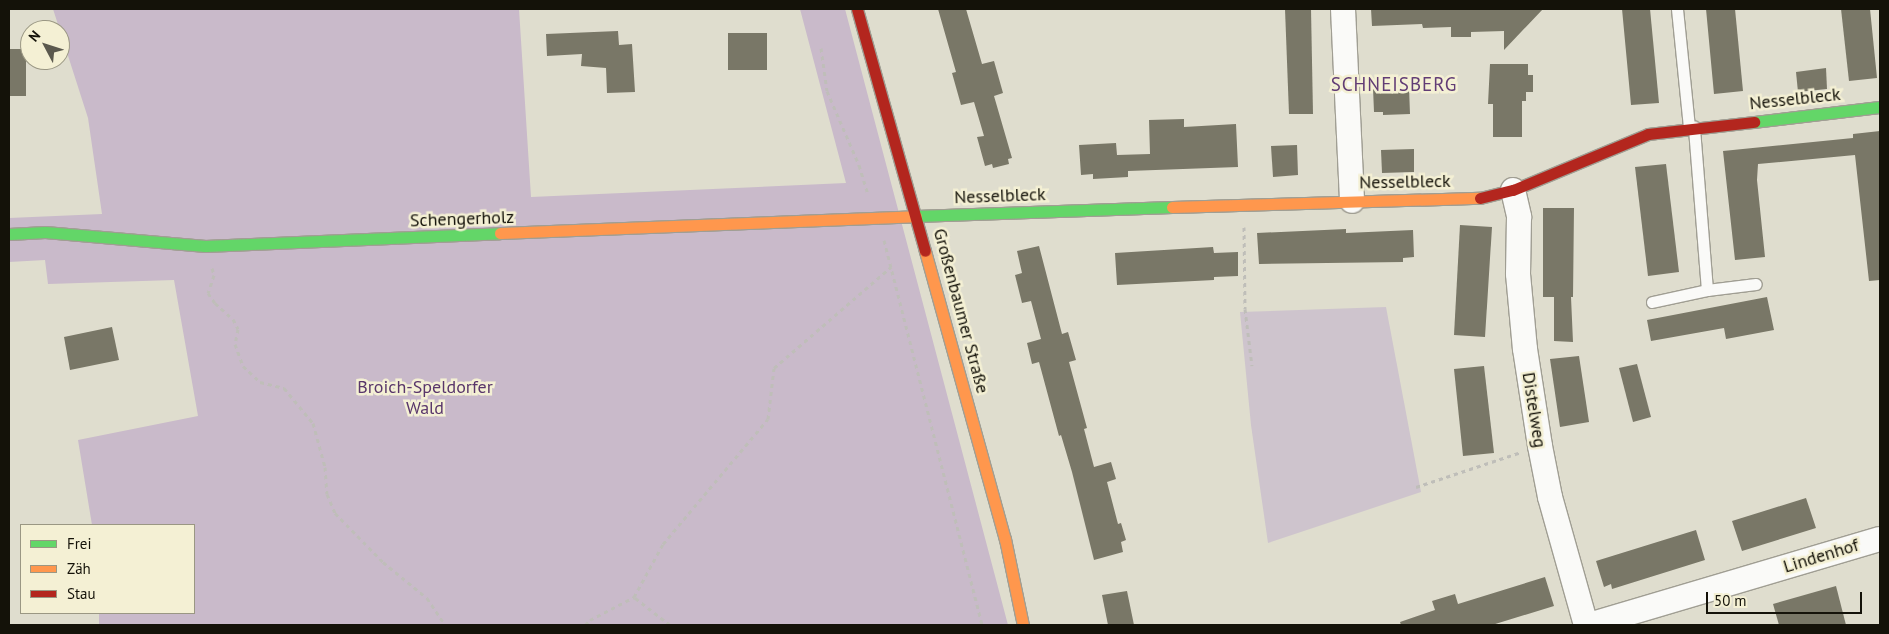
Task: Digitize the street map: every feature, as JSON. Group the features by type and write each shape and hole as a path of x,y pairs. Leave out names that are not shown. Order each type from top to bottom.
{"street":[{"name":"Großenbaumer Straße","path":"857,9 917,216 1005,539 1023,625"},
{"path":"1343,9 1352,201"},
{"name":"Nesselbleck","path":"917,216 1490,197 1554,174 1629,140 1648,134 1880,107"},
{"name":"Distelweg","path":"1513,190 1519,218 1518,274 1524,350 1540,446 1550,497 1587,625"},
{"name":"Schengerholz","path":"9,234 45,232 205,246 917,216"},
{"name":"Lindenhof","path":"1587,625 1880,539"}],"lane":[{"path":"1677,9 1692,128 1707,290"},
{"path":"1652,302 1707,290 1756,284"}],"path":[{"path":"821,48 827,90 859,165 870,201 879,218 982,625"},
{"path":"1244,205 1245,309 1252,366"},
{"path":"205,246 214,276 208,293 215,303 233,319 238,328 235,344 243,366 260,382 284,388 313,423 325,467 327,494 335,513 384,562 427,598 445,625"},
{"path":"585,625 590,620 634,597 663,544 768,419 774,368 891,267"},
{"path":"1416,487 1540,446"},
{"path":"634,597 670,625"}],"shaded area":[{"path":"1386,307 1421,492 1268,543 1251,425 1240,312"}],"green space":[{"name":"Broich-Speldorfer Wald","path":"53,9 519,9 531,197 846,183 800,9 845,9 1008,625 99,625 99,614 195,614 195,524 92,524 78,440 198,416 174,280 48,284 45,260 9,262 9,218 102,214 88,118 70,62 70,20 57,20"}],"building":[{"path":"938,9 966,9 982,64 994,61 1003,93 994,96 1012,158 1008,159 1009,164 993,168 992,164 985,166 977,137 984,136 974,102 961,105 952,73 956,72"},
{"path":"1285,9 1311,9 1313,114 1289,114"},
{"path":"1371,9 1543,9 1504,50 1504,31 1471,32 1471,37 1451,37 1451,27 1423,28 1422,24 1372,26"},
{"path":"1622,9 1650,9 1659,103 1631,105"},
{"path":"1706,9 1735,9 1743,91 1714,94"},
{"path":"1841,9 1870,9 1877,78 1849,81"},
{"path":"618,31 619,45 632,44 635,92 607,93 606,68 581,66 582,54 547,56 546,34"},
{"path":"728,33 767,33 767,70 728,70"},
{"path":"9,49 20,49 20,70 26,70 26,96 9,96"},
{"path":"1490,64 1528,64 1528,75 1533,75 1533,92 1526,92 1526,101 1522,101 1522,137 1493,137 1493,104 1488,104"},
{"path":"1826,68 1827,89 1798,92 1796,72"},
{"path":"1409,87 1410,114 1383,115 1383,112 1374,112 1373,88"},
{"path":"1184,119 1184,127 1236,124 1238,167 1128,171 1128,177 1093,179 1093,174 1081,175 1079,145 1116,143 1117,155 1150,154 1149,120"},
{"path":"1880,131 1880,280 1869,281 1855,155 1758,164 1757,180 1765,257 1735,260 1723,151 1853,138 1853,134"},
{"path":"1297,145 1298,175 1273,177 1271,146"},
{"path":"1414,149 1414,172 1382,173 1381,150"},
{"path":"1666,164 1679,272 1648,276 1635,167"},
{"path":"1543,208 1574,208 1573,297 1571,297 1573,342 1554,341 1554,297 1543,297"},
{"path":"1460,225 1492,227 1485,337 1454,335"},
{"path":"1346,229 1346,233 1413,230 1414,257 1403,258 1403,262 1259,264 1257,233"},
{"path":"1039,246 1062,334 1068,332 1076,360 1069,362 1087,428 1084,429 1094,467 1111,462 1116,479 1107,482 1118,524 1121,523 1126,540 1121,542 1123,552 1094,560 1072,472 1061,435 1059,436 1039,362 1032,364 1027,343 1041,339 1031,301 1022,303 1015,275 1022,273 1017,251"},
{"path":"1213,247 1214,253 1238,252 1238,276 1214,277 1214,280 1117,285 1115,253"},
{"path":"1767,297 1774,330 1726,339 1724,328 1651,341 1647,320"},
{"path":"112,327 119,360 70,370 64,337"},
{"path":"1579,356 1589,422 1560,427 1550,359"},
{"path":"1637,364 1651,417 1633,422 1619,368"},
{"path":"1484,366 1494,453 1463,456 1454,369"},
{"path":"1806,498 1816,528 1742,551 1732,521"},
{"path":"1696,530 1705,560 1612,589 1611,584 1604,587 1596,561"},
{"path":"1545,577 1554,606 1492,625 1401,625 1400,622 1435,610 1432,601 1455,594 1458,604"},
{"path":"1836,586 1846,625 1779,625 1773,604"},
{"path":"1127,591 1134,625 1108,625 1102,595"}],"traffic: fast":[{"path":"1754,122 1880,107"},
{"path":"916,216 1172,207"},
{"path":"9,234 45,232 205,246 500,233"}],"traffic: slow":[{"path":"1172,207 1480,198"},
{"path":"500,233 916,216"},
{"path":"925,251 1005,539 1023,625"}],"traffic: jam":[{"path":"857,9 925,251"},
{"path":"1480,198 1513,190 1648,134 1754,122"}],"district":[{"name":"SCHNEISBERG","path":"1394,85"}]}
